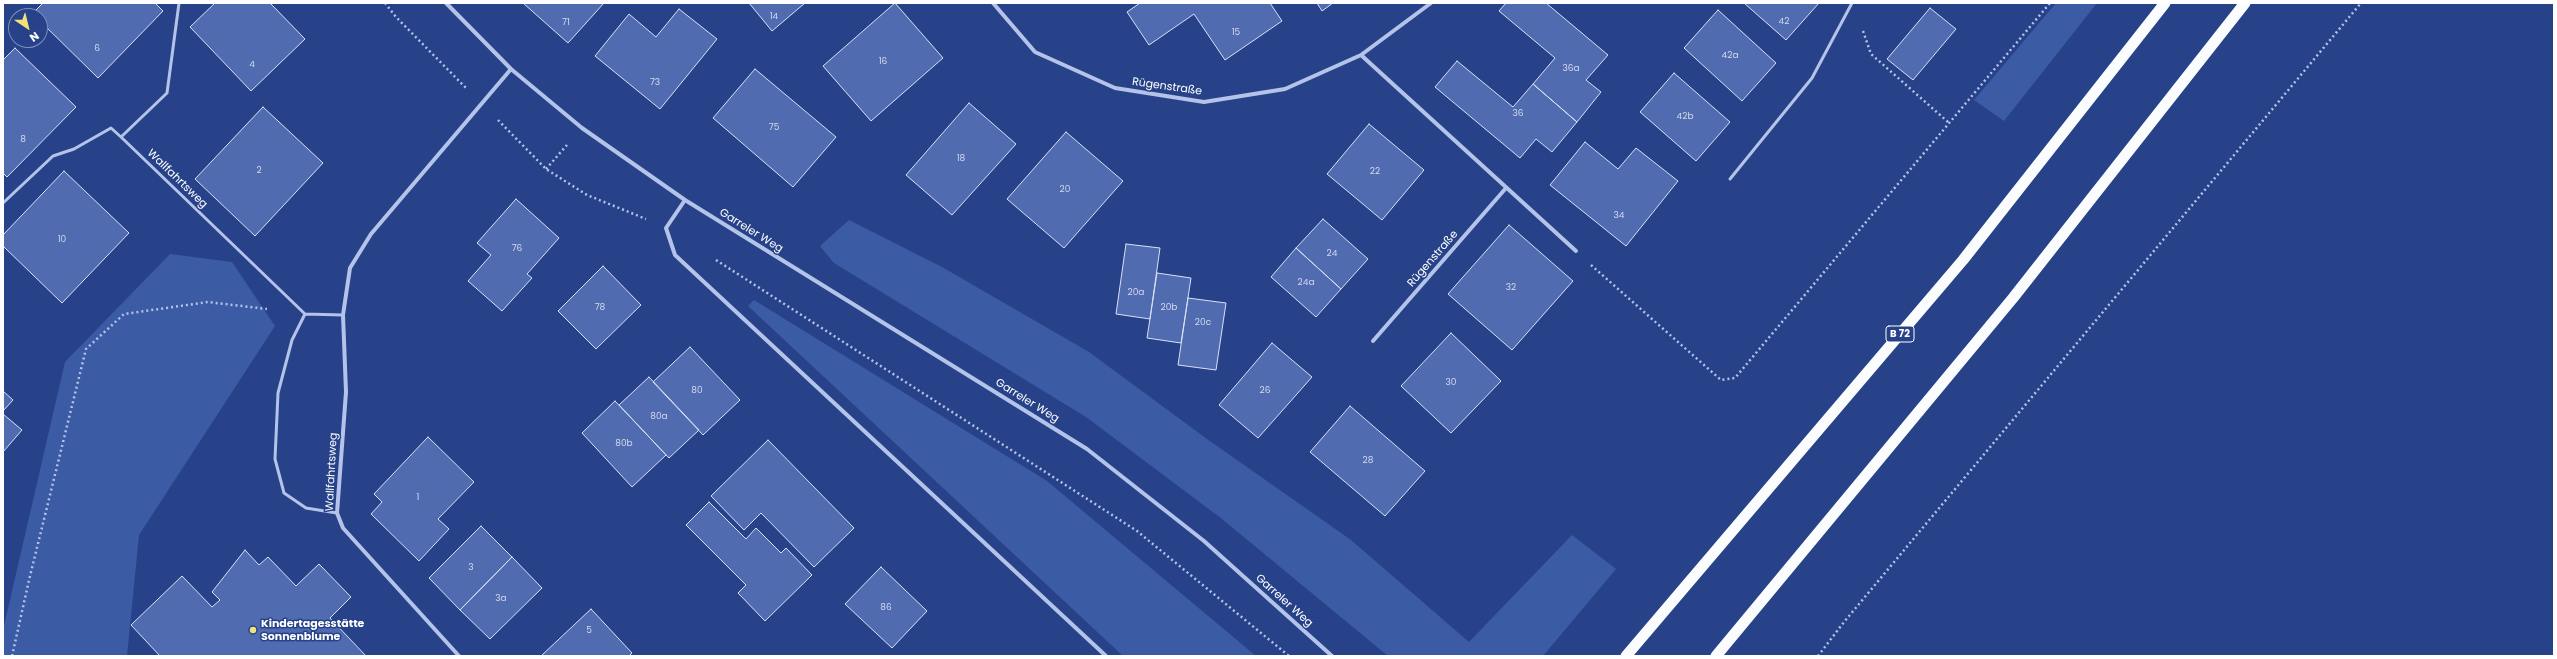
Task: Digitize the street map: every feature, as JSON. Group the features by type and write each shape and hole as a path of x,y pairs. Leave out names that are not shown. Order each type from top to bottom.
{"highway":[{"name":"B 72","path":"1626,656 1963,260 2164,3"},
{"path":"1716,656 2013,298 2245,3"}],"street":[{"name":"Garreler Weg","path":"446,3 511,69 582,128 685,200 1087,449 1204,541 1332,656"},
{"name":"Rügenstraße","path":"993,3 1035,52 1114,88 1204,102 1285,89 1361,55 1431,3"},
{"path":"1361,55 1576,251"},
{"name":"Wallfahrtsweg","path":"459,656 343,528 337,513 346,392 343,315 350,268 371,234 511,69"},
{"name":"Rügenstraße","path":"1373,341 1506,188"},
{"path":"685,200 666,228 675,255 1106,656"}],"lane":[{"path":"3,203 53,156 74,149 111,128 121,137 167,93 179,3"},
{"path":"1730,179 1812,78 1852,3"},
{"name":"Wallfahrtsweg","path":"121,137 305,314"},
{"path":"337,513 306,508 284,493 275,459 278,393 292,340 305,314 343,315"}],"path":[{"path":"385,3 396,17 546,169 587,195 666,228"},
{"path":"1576,251 1720,380 1735,378 1948,122 2050,3"},
{"path":"1818,656 1844,622 2361,3"},
{"path":"1862,25 1871,54 1948,122"},
{"path":"546,169 582,128"},
{"path":"712,257 1137,531 1289,656"},
{"path":"12,656 30,576 86,349 124,314 208,302 305,314"}],"shaded area":[{"path":"2056,3 2097,3 2004,121 1974,100"},
{"path":"849,220 942,267 1089,352 1207,439 1351,540 1469,642 1572,535 1616,569 1543,656 1388,656 1222,519 1086,417 834,263 820,246"},
{"path":"170,254 232,262 275,326 139,535 127,656 3,656 3,630 65,362"},
{"path":"754,300 1047,481 1256,656 1123,656 748,306"}],"building":[{"path":"43,3 155,3 163,11 98,78 48,29 48,8 38,8"},
{"path":"215,3 270,3 305,39 251,91 190,27"},
{"path":"523,3 604,3 568,43"},
{"path":"749,3 805,3 772,31"},
{"path":"895,3 943,58 871,121 823,66"},
{"path":"1140,3 1270,3 1282,21 1225,60 1194,14 1149,45 1127,12"},
{"path":"1317,3 1333,3 1322,11"},
{"path":"1506,3 1546,3 1608,55 1586,80 1601,92 1577,122 1533,84 1555,58 1499,11"},
{"path":"1744,3 1819,3 1786,40"},
{"path":"1930,8 1956,29 1913,80 1887,59"},
{"path":"679,9 717,39 660,109 595,56 629,14 656,37"},
{"path":"1718,10 1776,63 1742,101 1684,48"},
{"path":"15,48 76,107 7,177 3,173 3,60"},
{"path":"1457,61 1513,107 1533,84 1577,122 1552,152 1536,139 1520,158 1435,87"},
{"path":"755,69 836,137 793,187 713,118"},
{"path":"1674,73 1730,122 1696,161 1640,112"},
{"path":"969,103 1016,144 952,215 906,175"},
{"path":"263,107 323,163 255,236 195,179"},
{"path":"1369,124 1424,170 1382,220 1327,174"},
{"path":"1066,132 1123,181 1064,248 1007,199"},
{"path":"1585,142 1618,169 1636,148 1678,181 1626,246 1550,185"},
{"path":"64,171 129,233 62,303 3,246 3,235"},
{"path":"516,199 559,238 527,274 532,278 502,311 468,281 491,255 477,243"},
{"path":"1323,219 1368,259 1341,289 1296,248"},
{"path":"1509,225 1573,281 1512,350 1448,294"},
{"path":"1126,244 1160,248 1150,319 1116,314"},
{"path":"1296,248 1341,289 1316,317 1271,277"},
{"path":"603,266 641,305 596,349 558,311"},
{"path":"1157,273 1191,278 1181,343 1147,338"},
{"path":"1188,298 1226,303 1216,370 1178,365"},
{"path":"1451,333 1501,381 1451,433 1401,386"},
{"path":"1272,343 1312,377 1258,438 1219,405"},
{"path":"690,347 740,400 703,435 653,382"},
{"path":"649,377 699,430 669,458 619,405"},
{"path":"3,391 13,400 3,411"},
{"path":"615,401 666,455 632,487 582,433"},
{"path":"1350,406 1425,471 1385,516 1310,452"},
{"path":"3,414 22,430 3,452"},
{"path":"428,437 474,482 438,519 449,529 419,561 371,514 382,502 374,494"},
{"path":"768,440 854,528 814,567 761,513 744,530 711,496"},
{"path":"709,502 746,539 756,528 781,553 786,548 812,575 765,621 738,593 746,585 686,525"},
{"path":"481,526 512,557 460,610 429,578"},
{"path":"245,550 259,565 268,557 296,586 319,564 351,597 330,618 366,656 160,656 131,625 182,576 212,607 220,600 212,592"},
{"path":"512,557 542,588 490,639 460,610"},
{"path":"881,567 927,611 892,648 845,604"},
{"path":"591,609 632,653 629,656 541,656"}],"place":[{"name":"Kindertagesstätte Sonnenblume","path":"253,630"}]}
